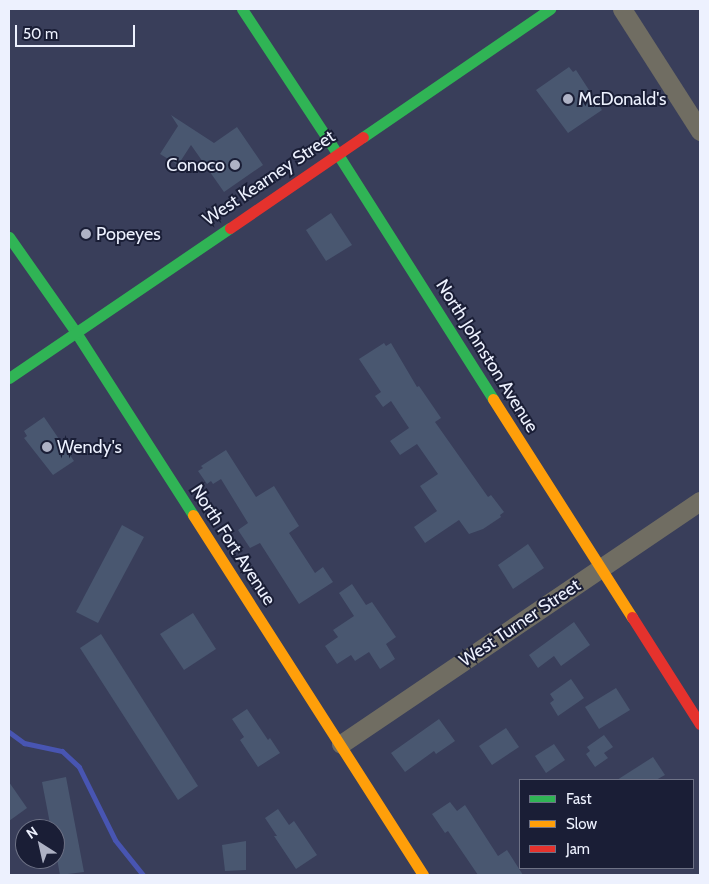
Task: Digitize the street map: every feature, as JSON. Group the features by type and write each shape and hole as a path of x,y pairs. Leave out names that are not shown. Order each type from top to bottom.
{"street":[{"name":"North Johnston Avenue","path":"242,9 338,153 700,724"},
{"name":"West Kearney Street","path":"9,378 75,331 550,9"},
{"path":"622,9 700,131"},
{"name":"North Fort Avenue","path":"9,237 75,331 423,875"},
{"name":"West Turner Street","path":"340,744 700,501"}],"building":[{"name":"McDonald's","path":"569,67 573,72 576,70 602,110 568,133 536,90"},
{"path":"171,115 214,143 237,127 263,165 224,192 191,145 178,165 160,154 178,126"},
{"path":"331,213 352,245 326,261 306,230"},
{"path":"384,343 386,346 391,343 417,387 419,386 441,418 435,422 488,497 491,495 504,512 500,515 501,517 483,529 469,534 459,520 425,543 414,527 437,511 420,486 438,474 417,444 400,455 390,441 409,428 391,401 383,407 375,396 381,392 359,359"},
{"name":"Wendy's","path":"44,417 74,461 53,475 24,438 27,436 24,431"},
{"path":"226,450 256,497 274,486 299,526 289,533 315,573 323,567 333,582 299,604 260,543 250,548 238,530 248,523 221,479 213,484 211,481 207,484 198,471 203,468 201,466"},
{"path":"122,525 144,537 98,623 76,612"},
{"path":"528,544 544,568 513,589 498,565"},
{"path":"352,584 366,605 372,602 396,637 386,644 395,659 380,669 369,652 355,661 351,655 337,664 325,646 338,637 333,630 354,616 339,593"},
{"path":"193,613 216,649 184,670 160,634"},
{"path":"574,622 590,645 561,666 554,656 538,668 529,655"},
{"path":"101,634 198,786 178,800 80,648"},
{"path":"571,679 584,698 558,716 550,703 554,700 550,694"},
{"path":"616,688 630,710 599,729 585,707"},
{"path":"247,709 268,740 270,738 280,753 258,767 240,740 244,737 232,719"},
{"path":"439,719 455,741 436,754 434,751 405,772 391,753"},
{"path":"506,728 519,747 492,765 479,746"},
{"path":"604,735 613,747 604,753 608,758 595,767 586,754 590,751 587,747"},
{"path":"554,744 565,760 546,773 535,756"},
{"path":"653,757 665,775 658,779 619,779"},
{"path":"66,777 84,872 60,875 59,869 65,869 65,819 49,819 42,782"},
{"path":"9,782 27,808 9,821"},
{"path":"450,802 457,811 465,805 498,856 507,850 523,875 478,875 448,831 445,833 432,814"},
{"path":"278,809 289,825 294,821 317,855 296,869 274,836 277,836 265,818"},
{"path":"246,841 246,870 225,871 222,845"}],"waterway":[{"path":"9,732 24,743 62,751 79,767 115,840 143,875"}],"traffic: fast":[{"path":"242,9 337,153 493,399"},
{"path":"363,137 550,9"},
{"path":"9,378 230,228"},
{"path":"9,237 75,331 193,515"}],"traffic: slow":[{"path":"493,399 632,617"},
{"path":"193,515 423,875"}],"traffic: jam":[{"path":"230,228 363,137"},
{"path":"632,617 700,724"}],"place":[{"name":"McDonald's","path":"568,99"},
{"name":"Conoco","path":"235,165"},
{"name":"Popeyes","path":"86,234"},
{"name":"Wendy's","path":"47,447"}]}
